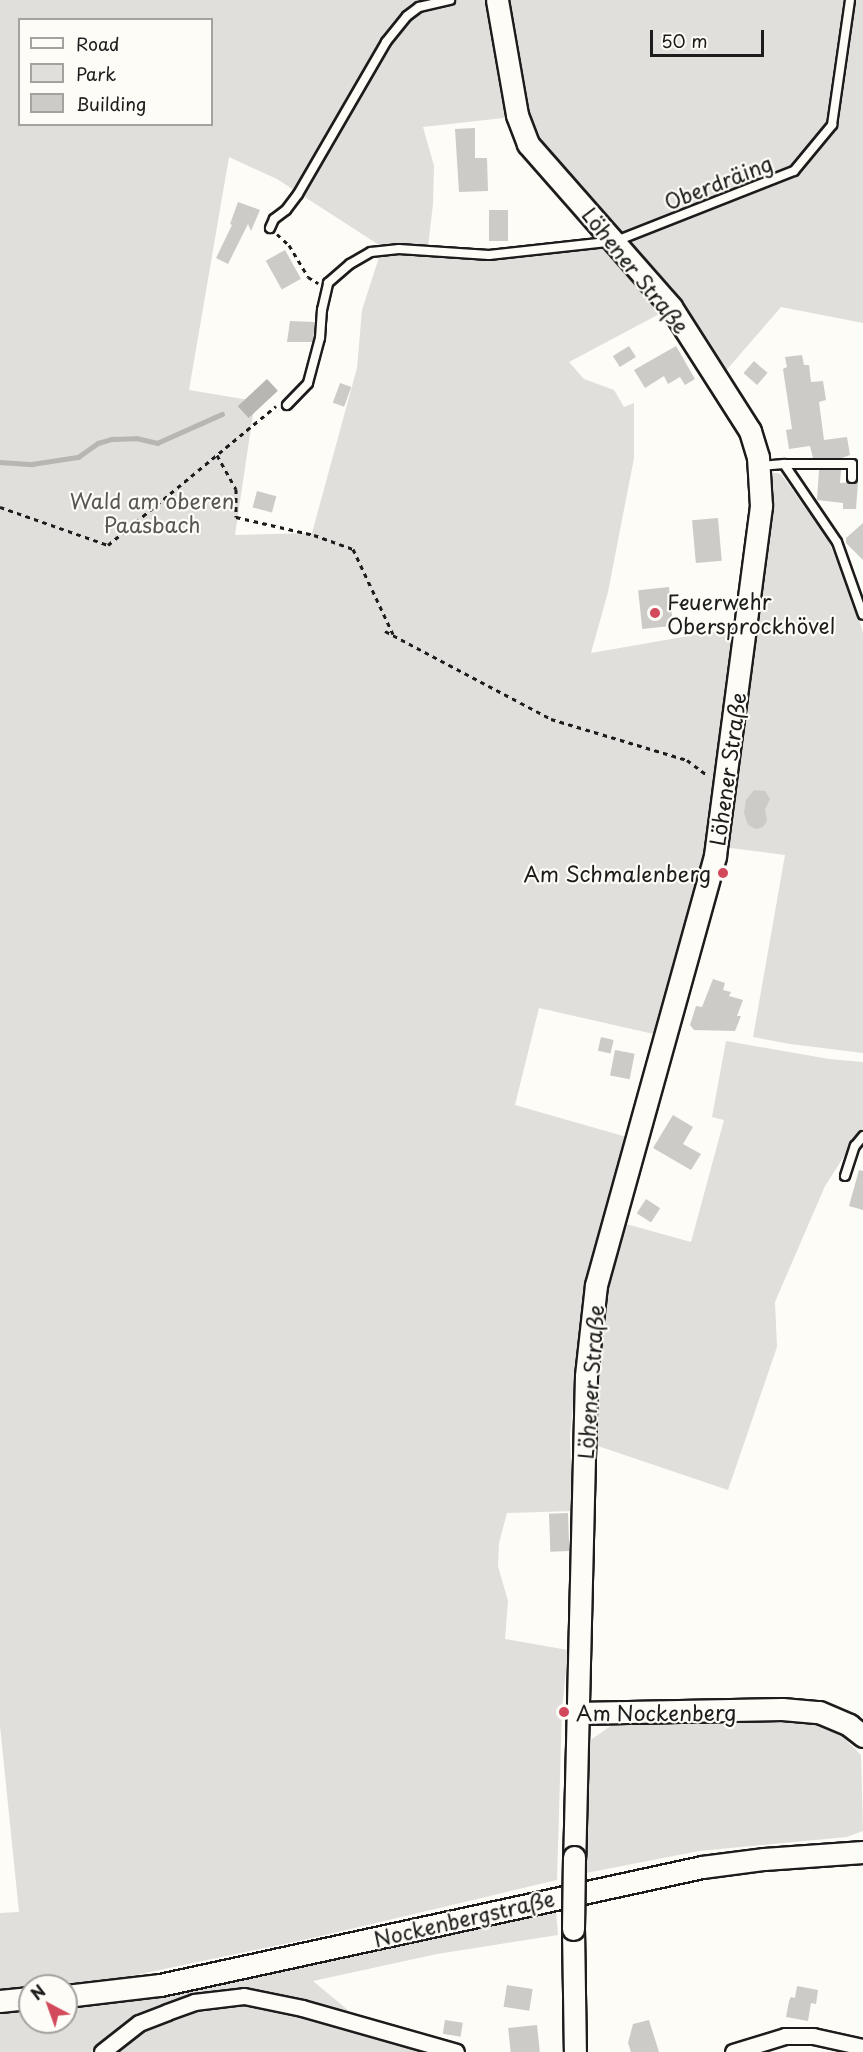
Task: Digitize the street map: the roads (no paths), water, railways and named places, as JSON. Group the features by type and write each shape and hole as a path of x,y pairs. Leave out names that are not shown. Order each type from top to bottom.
{"street":[{"name":"Löhener Straße","path":"497,0 517,115 528,144 616,241 671,307 738,411 750,431 759,466 761,506 716,855 596,1285 586,1376 576,1713 573,1929 575,2052"},
{"path":"576,1713 782,1709 819,1712 849,1725 863,1736"},
{"name":"Nockenbergstraße","path":"78,1995 160,1985 702,1867 765,1859 863,1852"},
{"path":"102,2052 139,2023 194,2001 244,1996 302,2008 456,2052"},
{"path":"0,2001 18,1999"},
{"path":"733,2052 785,2036 813,2036 863,2047"}],"lane":[{"path":"270,228 274,219 298,194 386,42 407,16 419,7 450,0"},
{"name":"Oberdräing","path":"284,407 308,383 320,338 322,309 328,283 350,264 371,252 399,249 489,255 616,241 794,171 832,125 850,0"},
{"path":"784,465 837,542 863,615"},
{"path":"759,466 852,465 852,478"},
{"path":"845,1176 855,1146 863,1136"}],"waterway":[{"path":"0,462 32,464 78,457 98,443 112,439 136,438 157,443 222,414"}],"place":[{"name":"Feuerwehr Obersprockhövel","path":"655,613"},
{"name":"Am Schmalenberg","path":"723,873"},
{"name":"Am Nockenberg","path":"564,1712"}],"park label":[{"name":"Wald am oberen Paasbach","path":"152,512"}]}
